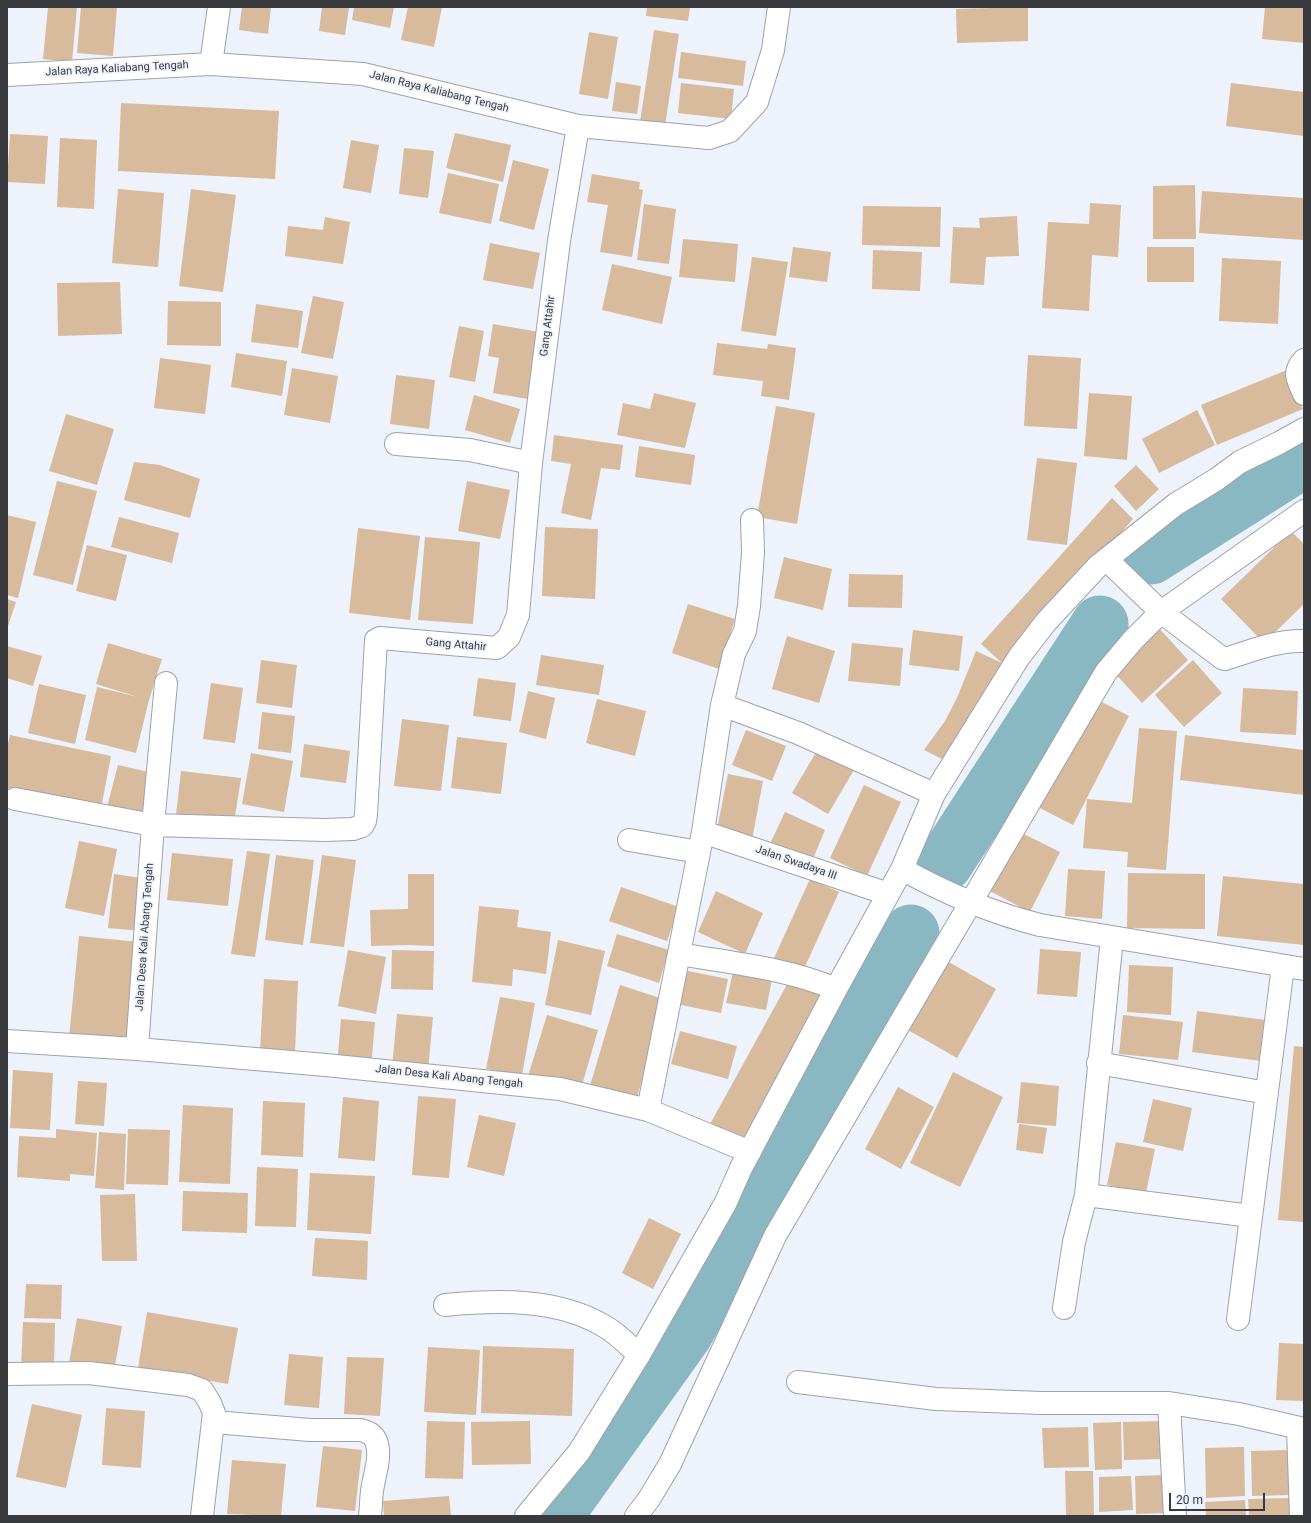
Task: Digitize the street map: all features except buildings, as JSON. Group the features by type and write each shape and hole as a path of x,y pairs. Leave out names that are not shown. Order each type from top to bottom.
{"street":[{"path":"211,64 219,7"},
{"name":"Jalan Raya Kaliabang Tengah","path":"7,75 211,64 363,74 578,126 709,138 730,131 757,102 773,50 779,7"},
{"name":"Gang Attahir","path":"153,825 326,830 353,829 362,826 365,821 366,814 376,640 380,638 497,648 509,637 518,615 531,463 559,241 578,126"},
{"path":"1304,360 1298,368 1296,375 1304,394"},
{"path":"526,1516 579,1452 639,1355 725,1204 746,1160 836,989 902,869 934,794 1019,657 1046,622 1098,566 1111,565 1176,504 1217,479 1240,462 1304,429"},
{"path":"396,444 470,450 531,463"},
{"path":"636,1516 649,1499 670,1464 775,1236 968,901 1106,672 1133,640 1154,605 1304,510"},
{"path":"648,1110 701,842 722,705 734,654 745,631 749,606 753,552 752,520"},
{"path":"1111,565 1154,605 1222,658 1276,644 1292,641 1304,641"},
{"name":"Jalan Desa Kali Abang Tengah","path":"137,1049 153,825 166,683"},
{"path":"722,705 798,733 934,794"},
{"path":"15,799 153,825"},
{"name":"Jalan Swadaya III","path":"629,840 701,842 888,894"},
{"path":"902,869 926,882 968,901 1028,922 1112,938 1294,967 1267,1093 1238,1319"},
{"path":"1064,1308 1074,1242 1086,1195 1098,1063 1112,938"},
{"path":"679,954 785,973 816,980 836,989"},
{"name":"Jalan Desa Kali Abang Tengah","path":"7,1041 137,1049 431,1075 560,1089 648,1110 746,1160"},
{"path":"1098,1063 1267,1093"},
{"path":"1086,1195 1251,1216"},
{"path":"445,1305 492,1301 526,1303 557,1308 584,1316 606,1326 639,1355"},
{"path":"7,1374 89,1373 188,1385 202,1390 214,1413 202,1516"},
{"path":"798,1382 936,1398 1041,1403 1169,1403 1239,1414 1301,1428 1301,1516"},
{"path":"1169,1403 1174,1516"},
{"path":"214,1422 310,1430 361,1430 369,1432 376,1442 378,1460 372,1492 370,1516"}],"waterway":[{"path":"1151,556 1304,459"},
{"path":"944,864 1100,624"},
{"path":"554,1516 684,1334 911,933"}]}
